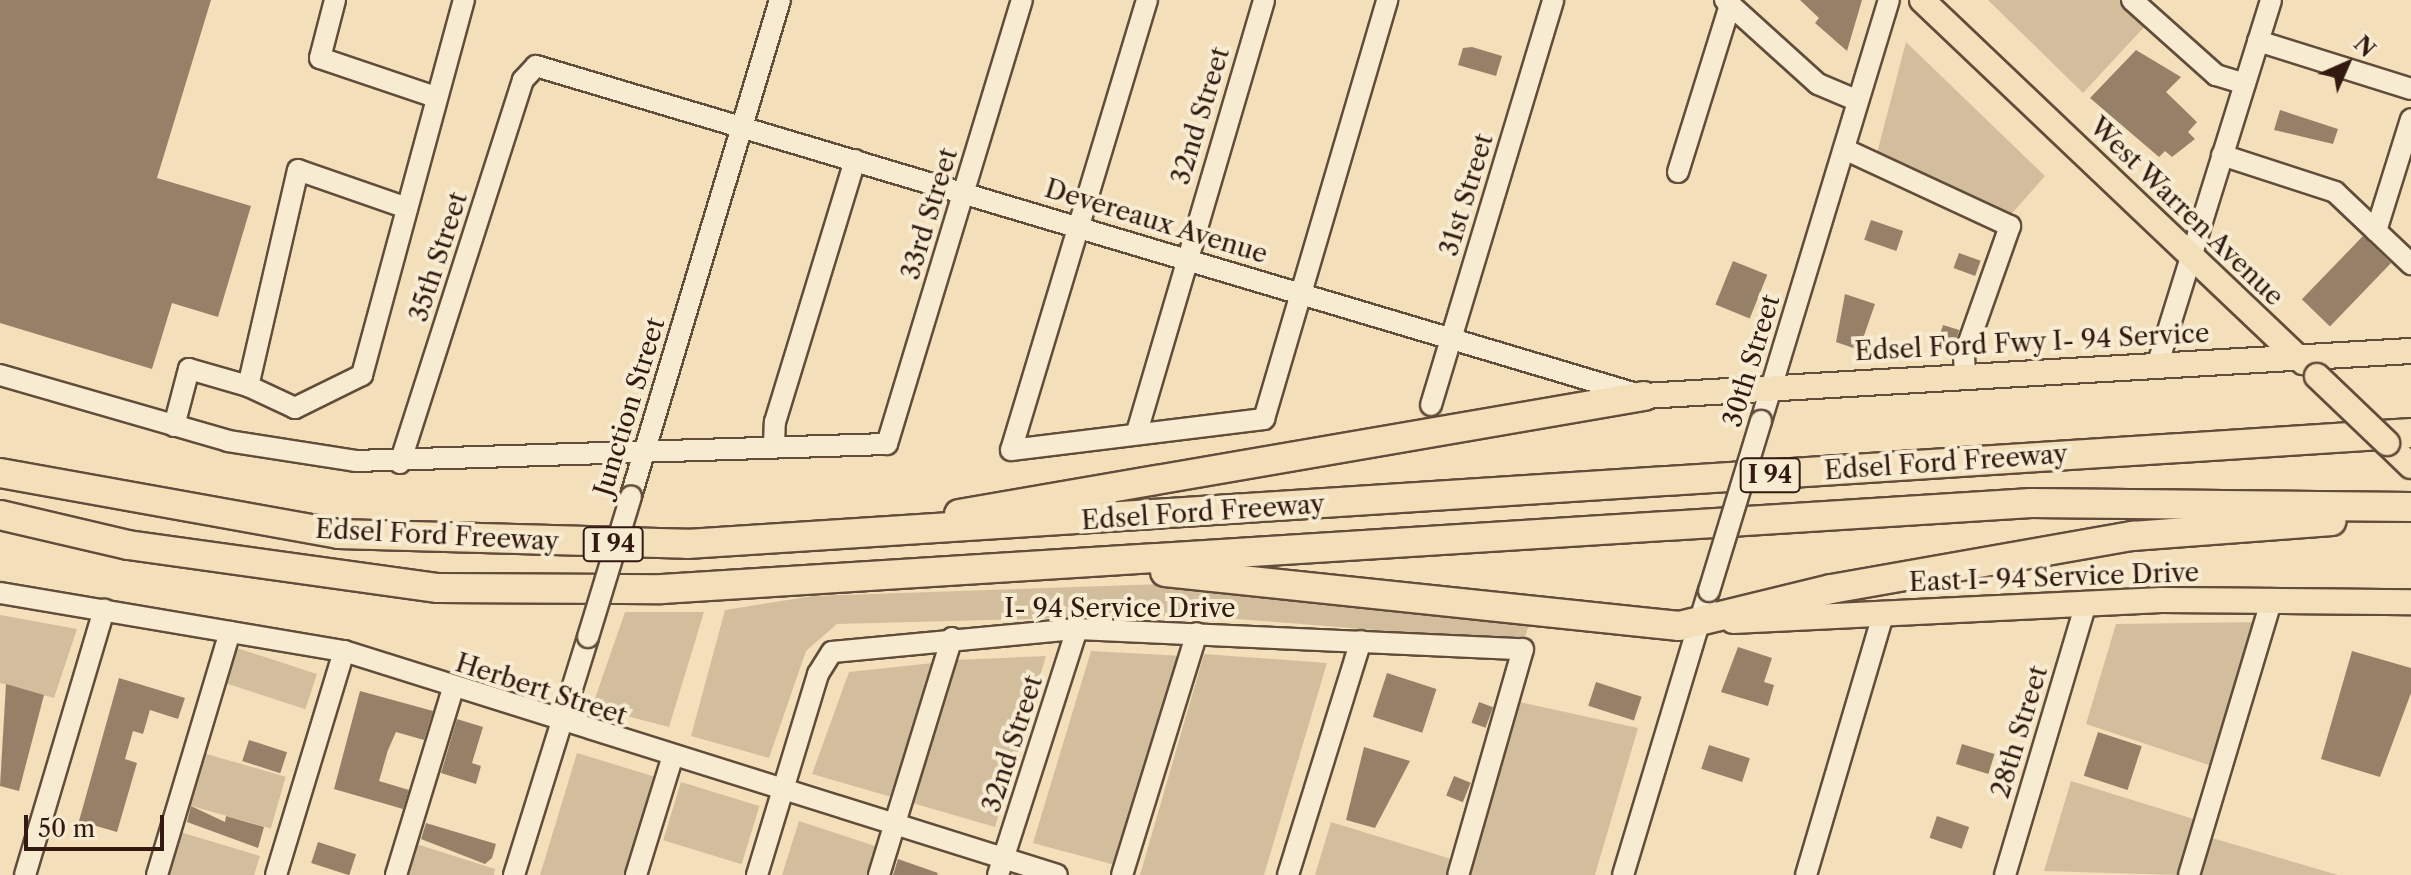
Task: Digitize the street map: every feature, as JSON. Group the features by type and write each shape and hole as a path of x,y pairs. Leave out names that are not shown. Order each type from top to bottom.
{"highway":[{"path":"909,530 974,509 1644,396"},
{"name":"Edsel Ford Freeway","path":"0,473 194,513 393,538 650,545 2411,433"},
{"name":"Edsel Ford Freeway","path":"0,515 128,545 438,588 662,589 2031,503 2411,507"},
{"path":"1104,562 1699,624 1831,589 2133,536 2360,519 2381,507"}],"main road":[{"name":"West Warren Avenue","path":"1922,0 2411,466"},
{"name":"Edsel Ford Fwy I- 94 Service","path":"1771,387 2411,351"},
{"name":"Devereaux Avenue","path":"1644,396 1771,387"},
{"name":"East I- 94 Service Drive","path":"1699,624 2086,603 2272,599 2411,602"}],"street":[{"path":"335,0 320,58 435,97"},
{"path":"174,426 189,369 248,386 295,408 362,375 404,207 464,0"},
{"name":"Junction Street","path":"514,875 780,0"},
{"name":"33rd Street","path":"774,445 887,444 1022,0"},
{"path":"1147,0 1011,450 1137,432 1264,419 1387,0"},
{"name":"32nd Street","path":"1137,432 1185,259 1264,0"},
{"name":"31st Street","path":"1431,405 1553,0"},
{"name":"30th Street","path":"1623,875 1889,0"},
{"path":"2132,0 2216,75 2245,84"},
{"path":"2158,363 2271,0"},
{"path":"1678,172 1728,2 1818,84 1858,101"},
{"path":"2258,41 2411,89"},
{"name":"Devereaux Avenue","path":"530,69 543,66 1644,396"},
{"name":"35th Street","path":"391,462 530,69"},
{"path":"2376,231 2411,119"},
{"path":"1844,149 2010,226 1964,356 1965,375"},
{"path":"2222,155 2335,192 2411,264"},
{"path":"0,375 174,426 266,449 391,462 774,445 775,422 855,160"},
{"path":"248,386 298,170 404,207"},
{"name":"Herbert Street","path":"0,593 344,651 560,725 894,826 1001,867 1057,875"},
{"path":"2189,875 2272,599"},
{"name":"28th Street","path":"2005,875 2086,603"},
{"path":"25,875 104,610"},
{"path":"1806,875 1884,612"},
{"name":"32nd Street","path":"1001,867 1077,629"},
{"name":"I- 94 Service Drive","path":"782,792 818,674 832,652 952,638 1077,629 1523,649 1458,875"},
{"path":"157,875 230,632"},
{"path":"1122,875 1197,633"},
{"path":"879,875 952,638"},
{"path":"1288,875 1361,641"},
{"path":"276,875 344,651"},
{"path":"396,875 453,689"},
{"path":"636,875 672,759"},
{"path":"757,875 782,792"}],"shaded area":[{"path":"1988,0 2122,0 2147,24 2083,93"},
{"path":"1906,42 2045,176 2006,220 1877,153"},
{"path":"1164,584 1529,623 1524,642 1188,615 837,624 806,651 769,758 691,736 725,610 813,596"},
{"path":"625,612 704,612 669,727 592,707"},
{"path":"0,615 77,629 54,698 0,683"},
{"path":"2260,622 2215,767 2086,724 2116,624"},
{"path":"237,648 317,674 305,709 226,683"},
{"path":"1091,651 1183,656 1115,865 1033,843"},
{"path":"1204,654 1327,663 1264,875 1140,875"},
{"path":"1046,656 995,827 909,802 954,660"},
{"path":"933,663 895,798 812,774 849,672"},
{"path":"1515,701 1638,728 1595,875 1465,875"},
{"path":"203,753 286,777 271,829 188,805"},
{"path":"577,753 659,778 629,875 540,875"},
{"path":"2071,781 2197,820 2180,875 2044,871"},
{"path":"681,782 759,806 742,864 663,840"},
{"path":"799,821 878,847 869,875 782,875"},
{"path":"1331,822 1458,861 1453,875 1315,875"},
{"path":"180,832 260,856 254,875 167,875"},
{"path":"2212,838 2338,875 2202,875"},
{"path":"413,843 495,869 494,875 403,875"}],"building":[{"path":"0,0 211,0 157,178 251,206 218,317 172,303 152,369 0,323"},
{"path":"1800,0 1862,0 1847,51 1815,23 1819,18"},
{"path":"1472,47 1502,56 1496,76 1458,65 1463,48"},
{"path":"2136,50 2181,77 2166,92 2197,122 2188,132 2195,139 2172,157 2165,151 2159,157 2090,98"},
{"path":"2280,110 2338,129 2333,144 2274,130"},
{"path":"1871,220 1903,231 1896,251 1864,240"},
{"path":"2363,236 2391,263 2330,326 2302,299"},
{"path":"1959,253 1981,261 1975,276 1954,268"},
{"path":"1733,261 1767,275 1750,318 1715,305"},
{"path":"1845,294 1875,304 1859,350 1836,342"},
{"path":"1943,325 1959,330 1955,344 1939,339"},
{"path":"1738,647 1772,658 1764,682 1774,685 1768,706 1721,692"},
{"path":"2352,651 2411,668 2411,693 2380,777 2321,759"},
{"path":"1387,673 1436,689 1422,733 1373,717"},
{"path":"119,678 185,698 178,719 150,710 143,734 133,731 125,759 137,763 117,832 79,821"},
{"path":"1596,682 1642,697 1634,721 1588,706"},
{"path":"6,684 44,695 19,791 0,786"},
{"path":"360,691 433,711 424,740 396,732 388,750 379,781 409,790 403,809 334,789"},
{"path":"1479,702 1493,707 1486,728 1471,723"},
{"path":"457,719 483,727 472,763 481,766 476,784 441,773"},
{"path":"2098,732 2142,746 2128,790 2084,776"},
{"path":"249,740 287,752 280,773 242,761"},
{"path":"1962,744 1995,754 1988,774 1956,764"},
{"path":"1709,745 1750,758 1742,782 1701,769"},
{"path":"1364,747 1410,761 1375,828 1346,820"},
{"path":"1454,776 1471,783 1463,802 1446,795"},
{"path":"191,806 225,822 226,816 264,827 258,848 187,822"},
{"path":"1937,816 1969,827 1962,849 1930,838"},
{"path":"426,823 496,844 492,858 485,864 421,839"},
{"path":"318,842 356,854 349,875 311,863"},
{"path":"898,859 938,873 893,875"}]}
